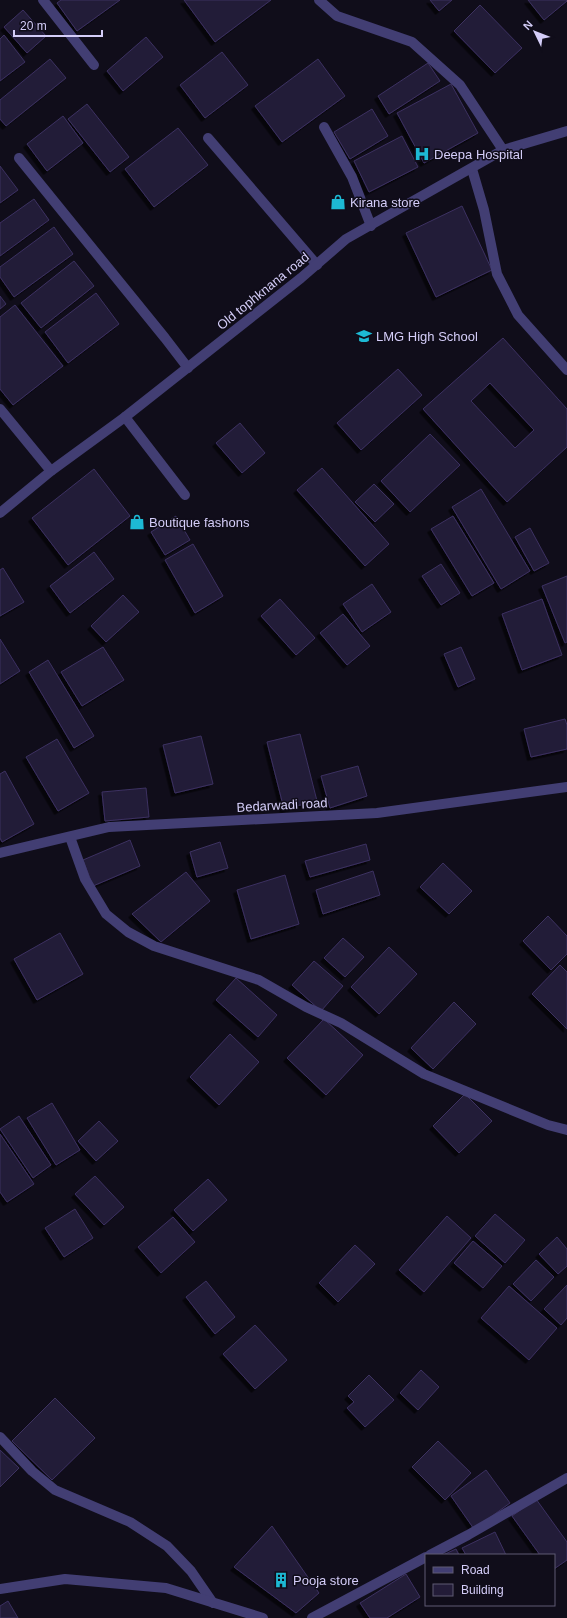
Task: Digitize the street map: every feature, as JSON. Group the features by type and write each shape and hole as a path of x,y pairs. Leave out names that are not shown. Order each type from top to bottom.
{"street":[{"path":"44,0 94,65"},
{"path":"319,0 336,16 412,42 460,84 504,150"},
{"path":"324,127 352,177 371,226"},
{"name":"Old tophknana road","path":"0,513 51,471 125,417 188,368 346,240 504,150 567,131"},
{"path":"208,138 317,265"},
{"path":"19,158 188,368"},
{"path":"472,169 484,210 497,274 518,315 567,370"},
{"path":"0,409 51,471"},
{"path":"125,417 185,495"},
{"name":"Bedarwadi road","path":"0,853 109,827 377,813 567,787"},
{"path":"70,837 85,879 106,914 128,932 154,946 260,980 306,1007 341,1023 424,1074 548,1125 567,1130"},
{"path":"0,1437 32,1471 54,1490 130,1522 167,1546 191,1571 213,1602"},
{"path":"432,1554 567,1478"},
{"path":"312,1618 425,1558"},
{"path":"0,1589 66,1578 166,1588 263,1618"}],"building":[{"path":"61,0 120,0 77,31 57,3"},
{"path":"184,0 271,0 215,42"},
{"path":"430,0 452,0 439,11"},
{"path":"528,0 567,0 567,1 544,20"},
{"path":"480,5 522,48 495,73 454,31"},
{"path":"23,10 46,36 27,53 4,27"},
{"path":"4,35 25,62 0,81 0,39"},
{"path":"146,37 163,57 123,91 107,71"},
{"path":"222,52 248,85 205,118 180,85"},
{"path":"50,59 66,78 6,126 0,119 0,100"},
{"path":"318,59 345,96 282,142 255,106"},
{"path":"428,63 440,81 389,114 378,96"},
{"path":"451,84 478,133 424,163 397,113"},
{"path":"87,104 129,157 110,172 68,119"},
{"path":"372,109 388,136 350,159 334,132"},
{"path":"63,116 83,143 47,171 27,144"},
{"path":"178,128 208,165 154,207 125,169"},
{"path":"402,136 418,167 369,192 354,161"},
{"path":"0,166 18,190 0,203"},
{"path":"34,199 49,220 0,256 0,223"},
{"path":"462,206 492,270 436,297 406,233"},
{"path":"54,227 73,254 14,297 0,277 0,267"},
{"path":"74,261 94,286 41,328 21,303"},
{"path":"96,293 119,324 68,363 45,332"},
{"path":"0,296 6,304 0,309"},
{"path":"15,305 63,366 13,405 0,389 0,317"},
{"path":"503,338 567,409 567,447 507,502 423,409","holes":["490,383 534,430 515,448 471,401"]},
{"path":"398,369 422,395 361,450 337,423"},
{"path":"240,423 265,453 242,473 216,443"},
{"path":"430,434 460,465 410,512 381,481"},
{"path":"322,468 389,544 365,566 297,490"},
{"path":"94,469 130,516 68,565 32,518"},
{"path":"374,484 394,504 375,522 355,502"},
{"path":"481,489 530,571 501,589 452,507"},
{"path":"176,516 190,540 165,555 151,532"},
{"path":"453,516 494,583 472,596 431,529"},
{"path":"530,528 549,563 534,571 515,537"},
{"path":"193,544 223,596 195,613 165,560"},
{"path":"94,552 114,579 70,613 50,586"},
{"path":"441,564 460,593 441,605 422,576"},
{"path":"3,568 24,602 0,616 0,570"},
{"path":"567,576 567,642 565,643 542,586"},
{"path":"372,584 391,612 362,632 343,604"},
{"path":"123,595 139,612 106,642 91,626"},
{"path":"280,599 315,638 296,655 261,616"},
{"path":"542,599 562,655 522,670 502,614"},
{"path":"343,614 370,646 347,665 320,633"},
{"path":"0,639 20,671 0,684"},
{"path":"103,647 124,680 82,706 61,672"},
{"path":"461,647 475,679 458,687 444,654"},
{"path":"48,660 94,736 74,748 29,672"},
{"path":"565,719 567,725 567,749 531,757 524,729"},
{"path":"300,734 317,801 284,809 267,742"},
{"path":"201,736 213,784 175,793 163,745"},
{"path":"57,739 89,793 58,811 26,757"},
{"path":"358,766 367,796 330,808 321,776"},
{"path":"5,771 34,824 2,842 0,838 0,774"},
{"path":"146,788 149,817 105,821 102,792"},
{"path":"130,840 140,866 93,886 83,860"},
{"path":"220,842 228,868 197,877 190,852"},
{"path":"366,844 370,860 310,877 305,861"},
{"path":"443,863 472,891 449,914 420,887"},
{"path":"373,871 380,895 323,914 316,890"},
{"path":"186,872 210,901 161,942 132,914"},
{"path":"285,875 299,924 251,939 237,890"},
{"path":"548,916 567,936 567,954 551,970 523,941"},
{"path":"60,933 83,974 37,1000 14,959"},
{"path":"343,938 364,957 345,977 324,958"},
{"path":"389,947 417,974 379,1014 351,987"},
{"path":"314,961 343,986 321,1011 292,985"},
{"path":"560,965 567,972 567,1029 532,994"},
{"path":"236,978 277,1015 258,1037 216,1000"},
{"path":"454,1002 476,1024 433,1069 411,1048"},
{"path":"324,1019 363,1055 326,1095 287,1058"},
{"path":"230,1034 259,1062 219,1105 190,1077"},
{"path":"465,1094 492,1121 459,1153 433,1126"},
{"path":"52,1103 80,1150 56,1165 27,1118"},
{"path":"19,1116 51,1165 33,1178 0,1129"},
{"path":"99,1121 118,1141 96,1161 78,1141"},
{"path":"0,1134 34,1184 7,1202 0,1192"},
{"path":"95,1176 124,1207 104,1225 75,1194"},
{"path":"208,1179 227,1200 193,1231 174,1210"},
{"path":"75,1209 93,1238 64,1257 45,1228"},
{"path":"495,1214 525,1240 505,1263 475,1236"},
{"path":"447,1216 471,1238 424,1292 399,1270"},
{"path":"173,1217 195,1242 161,1273 138,1247"},
{"path":"557,1237 567,1249 567,1266 558,1274 539,1254"},
{"path":"473,1241 502,1266 483,1288 454,1263"},
{"path":"355,1245 375,1264 338,1302 319,1283"},
{"path":"536,1260 554,1277 531,1301 513,1284"},
{"path":"206,1281 235,1317 215,1334 186,1297"},
{"path":"567,1285 567,1318 561,1325 544,1309"},
{"path":"509,1286 557,1328 529,1360 481,1318"},
{"path":"255,1325 287,1360 255,1389 223,1354"},
{"path":"421,1370 439,1387 418,1410 400,1393"},
{"path":"369,1375 394,1400 365,1427 347,1408 354,1402 348,1396"},
{"path":"55,1398 95,1438 52,1480 12,1441"},
{"path":"438,1441 471,1473 445,1500 412,1467"},
{"path":"0,1450 19,1468 0,1487"},
{"path":"486,1470 510,1503 474,1529 451,1496"},
{"path":"536,1499 567,1542 567,1560 555,1568 555,1554 539,1554 512,1516"},
{"name":"Pooja store","path":"272,1526 319,1593 296,1613 234,1567"},
{"path":"495,1532 506,1554 465,1554 462,1548"},
{"path":"456,1549 458,1554 445,1554"},
{"path":"406,1574 420,1597 387,1618 370,1618 360,1603"},
{"path":"8,1601 18,1618 0,1618 0,1606"}],"place":[{"name":"Deepa Hospital","path":"422,154"},
{"name":"Kirana store","path":"338,202"},
{"name":"LMG High School","path":"364,336"},
{"name":"Boutique fashons","path":"137,522"},
{"name":"Pooja store","path":"281,1580"}]}
